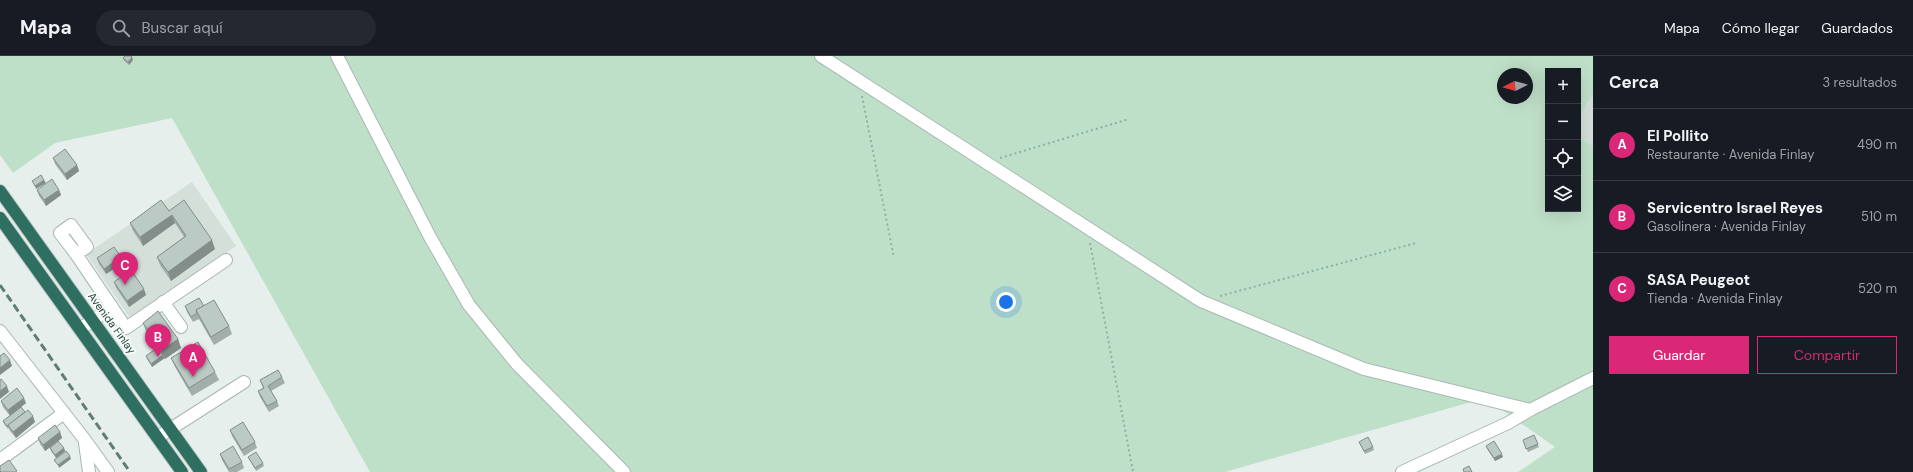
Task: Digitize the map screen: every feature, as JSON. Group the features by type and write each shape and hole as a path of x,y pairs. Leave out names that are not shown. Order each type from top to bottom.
{"highway":[{"name":"Avenida Finlay","path":"0,191 201,472"},
{"path":"0,218 182,472"}],"street":[{"path":"337,56 430,237 469,305 517,364 624,472"},
{"path":"821,56 1201,302 1364,368 1530,410"},
{"path":"76,254 126,328 226,260"},
{"path":"163,302 181,327"},
{"path":"80,329 112,307"},
{"path":"0,331 108,472"},
{"path":"1402,472 1508,424 1530,410 1593,378"},
{"path":"158,438 170,428 244,382"},
{"path":"0,460 64,413"},
{"path":"85,440 88,471"}],"path":[{"path":"858,80 894,258"},
{"path":"986,162 1130,119"},
{"path":"1088,228 1133,472"},
{"path":"1201,302 1416,243"}],"shaded area":[{"path":"1593,95 1593,146 1581,138 1581,113"},
{"path":"192,182 236,246 130,318 86,254"}],"green space":[{"path":"0,56 1593,56 1593,95 1581,113 1581,68 1545,68 1545,212 1581,212 1581,138 1593,146 1593,472 1518,472 1555,447 1485,398 1225,472 370,472 172,118 55,143 13,173 0,155"}],"building":[{"path":"125,56 132,57 128,62 123,58"},
{"path":"65,149 77,165 65,174 53,158"},
{"path":"41,175 44,180 35,186 32,181"},
{"path":"52,179 59,190 44,200 37,190"},
{"path":"161,200 169,211 184,200 212,240 168,272 157,257 186,236 172,215 140,237 130,223"},
{"path":"114,247 121,257 104,269 97,258"},
{"path":"131,270 144,289 127,301 114,282"},
{"path":"199,298 204,306 196,310 197,313 191,317 185,306"},
{"path":"214,300 229,326 211,337 196,310"},
{"path":"158,311 178,339 162,350 143,323"},
{"path":"198,342 215,372 189,388 171,358"},
{"path":"158,347 163,355 151,364 146,356"},
{"path":"4,353 10,360 0,368 0,356"},
{"path":"278,370 282,377 268,386 277,401 267,406 258,391 264,388 260,380"},
{"path":"1,379 7,386 0,391 0,380"},
{"path":"17,388 24,398 8,410 1,401"},
{"path":"21,407 25,412 7,426 3,421"},
{"path":"28,410 33,416 13,432 8,425"},
{"path":"243,422 255,442 242,450 230,430"},
{"path":"55,425 60,432 43,445 38,438"},
{"path":"1534,435 1538,444 1526,449 1523,440"},
{"path":"1368,437 1373,447 1364,451 1359,442"},
{"path":"58,441 64,448 55,455 50,448"},
{"path":"1494,441 1502,454 1494,458 1486,446"},
{"path":"233,446 242,462 229,469 220,454"},
{"path":"66,451 70,456 58,465 54,460"},
{"path":"256,452 263,463 255,468 248,457"},
{"path":"9,460 17,471 1,472 0,466"},
{"path":"1469,466 1472,472 1464,472 1463,469"}],"railway":[{"path":"0,285 130,472"}],"place":[{"name":"SASA Peugeot","path":"125,285"},
{"name":"Servicentro Israel Reyes","path":"158,357"},
{"name":"El Pollito","path":"193,377"}]}
